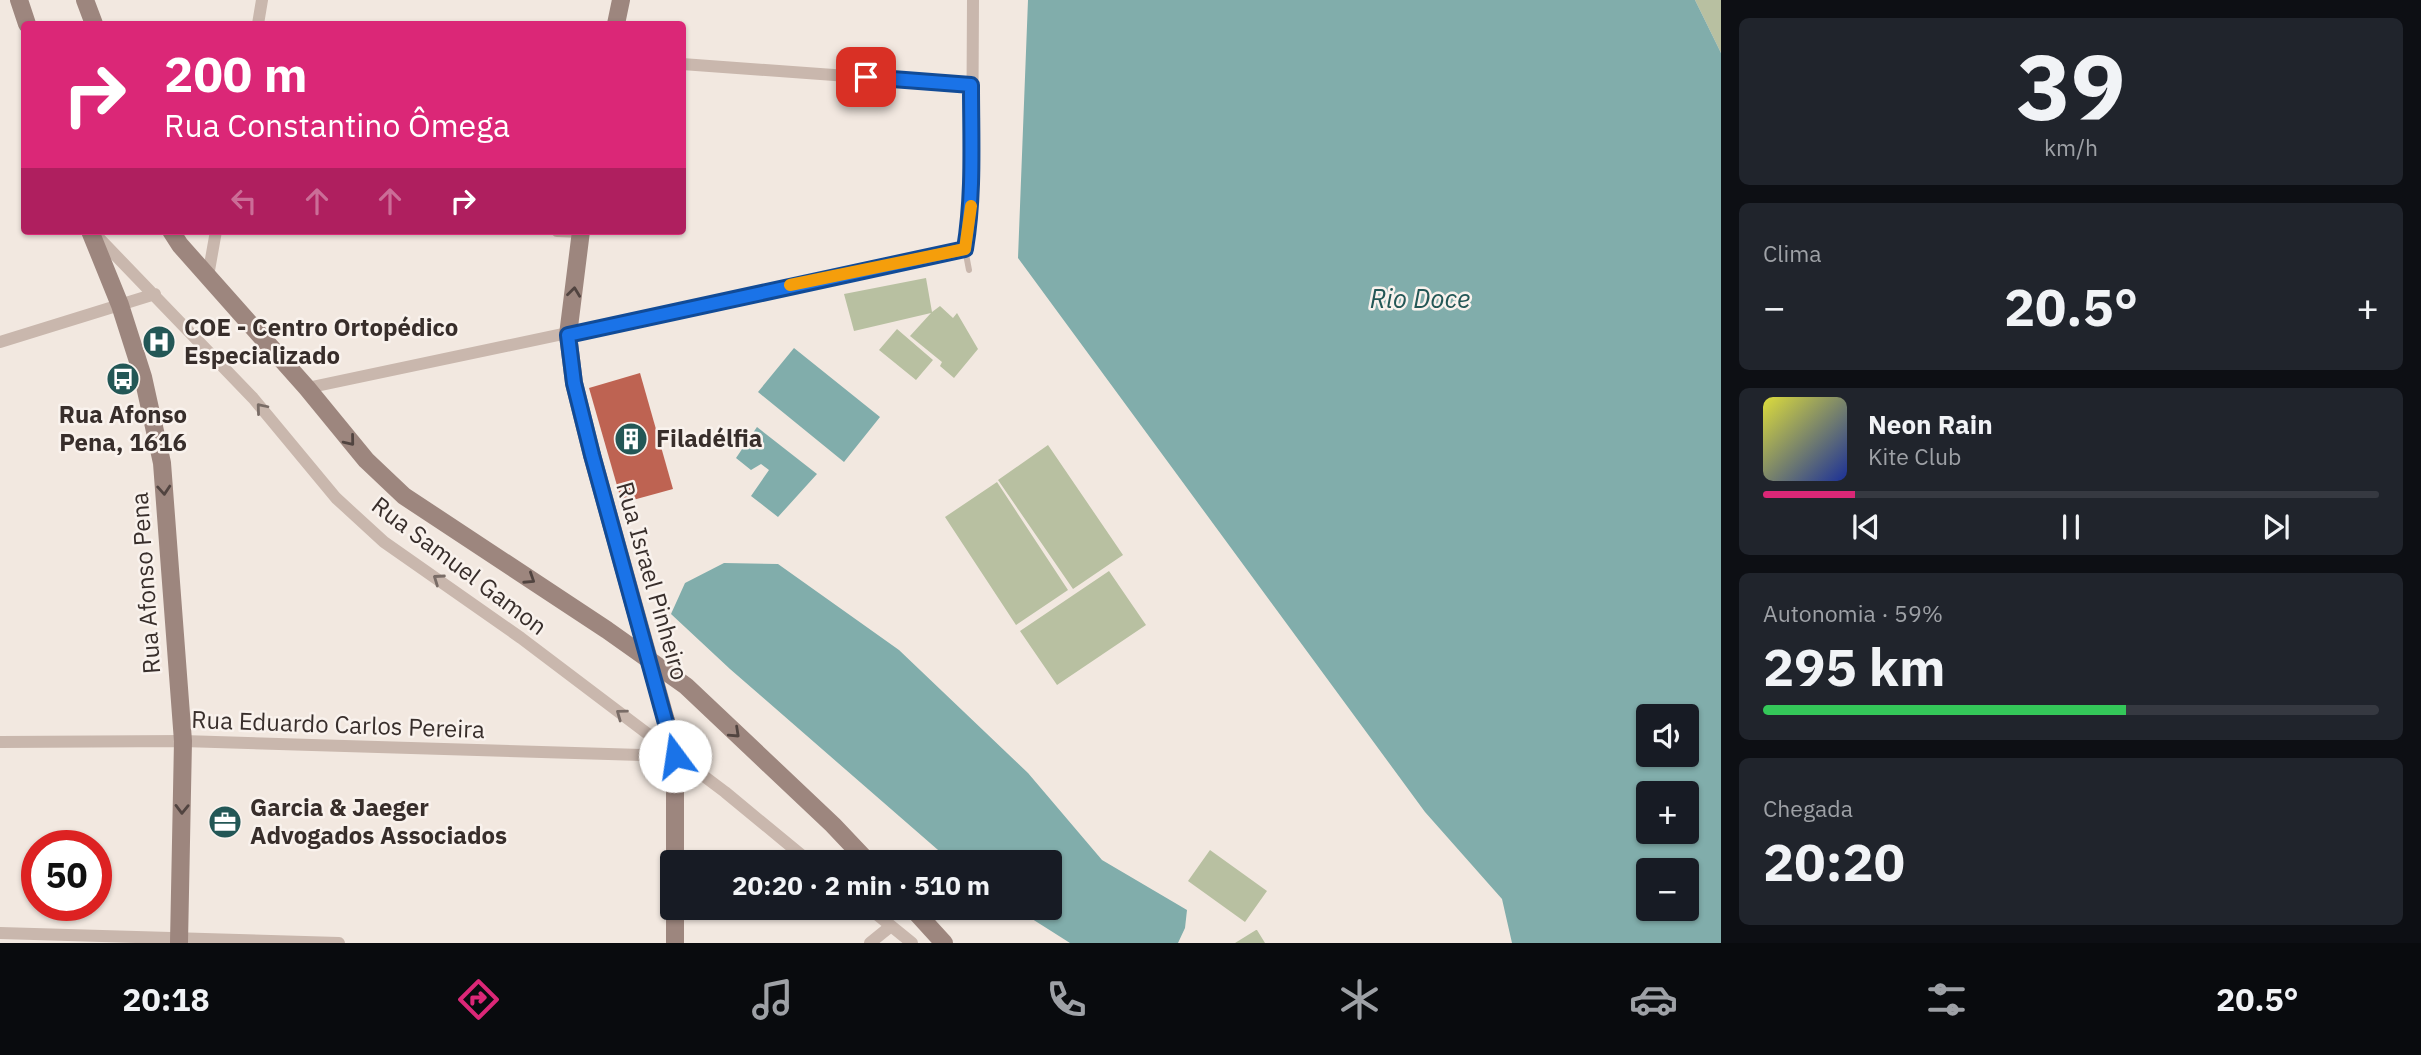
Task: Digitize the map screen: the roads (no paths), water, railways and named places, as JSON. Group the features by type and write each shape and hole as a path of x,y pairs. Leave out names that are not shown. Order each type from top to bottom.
{"street":[{"path":"19,0 26,21"},
{"path":"85,0 93,21"},
{"path":"258,21 262,0"},
{"path":"617,21 621,0"},
{"path":"307,388 965,249 971,217 972,188 973,0"},
{"path":"686,64 971,85"},
{"name":"Rua Afonso Pena","path":"93,235 120,305 143,377 162,463 183,741 179,940"},
{"name":"Rua Samuel Gamon","path":"95,235 253,398 336,498 384,542 521,638 725,792 795,850"},
{"path":"174,235 383,479 404,496 607,630 686,686 857,850"},
{"path":"208,276 215,235"},
{"name":"Rua Israel Pinheiro","path":"581,235 568,335 574,383 675,756 675,850"},
{"path":"0,342 155,294"},
{"name":"Rua Eduardo Carlos Pereira","path":"0,742 183,741 675,756"},
{"path":"675,920 675,943"},
{"path":"884,920 912,943"},
{"path":"923,920 944,943"},
{"path":"870,943 891,926"},
{"path":"0,933 339,943"}],"lane":[{"path":"965,249 970,270"}],"water":[{"name":"Rio Doce","path":"1028,0 1695,0 1721,53 1721,943 1512,943 1502,899 1425,812 1018,258"},
{"path":"794,348 880,417 844,462 758,392"},
{"path":"757,427 817,474 778,517 751,496 769,470 761,464 751,470 736,458"},
{"path":"724,563 778,564 899,650 1028,773 1102,860 1187,910 1185,928 1178,943 1070,943 1034,920 1062,920 1062,850 938,850 730,669 671,614 685,583"}],"place":[{"name":"COE - Centro Ortopédico Especializado","path":"159,342"},
{"name":"Rua Afonso Pena, 1616","path":"123,379"},
{"name":"Filadélfia","path":"631,439"},
{"name":"Garcia & Jaeger Advogados Associados","path":"225,822"}]}
